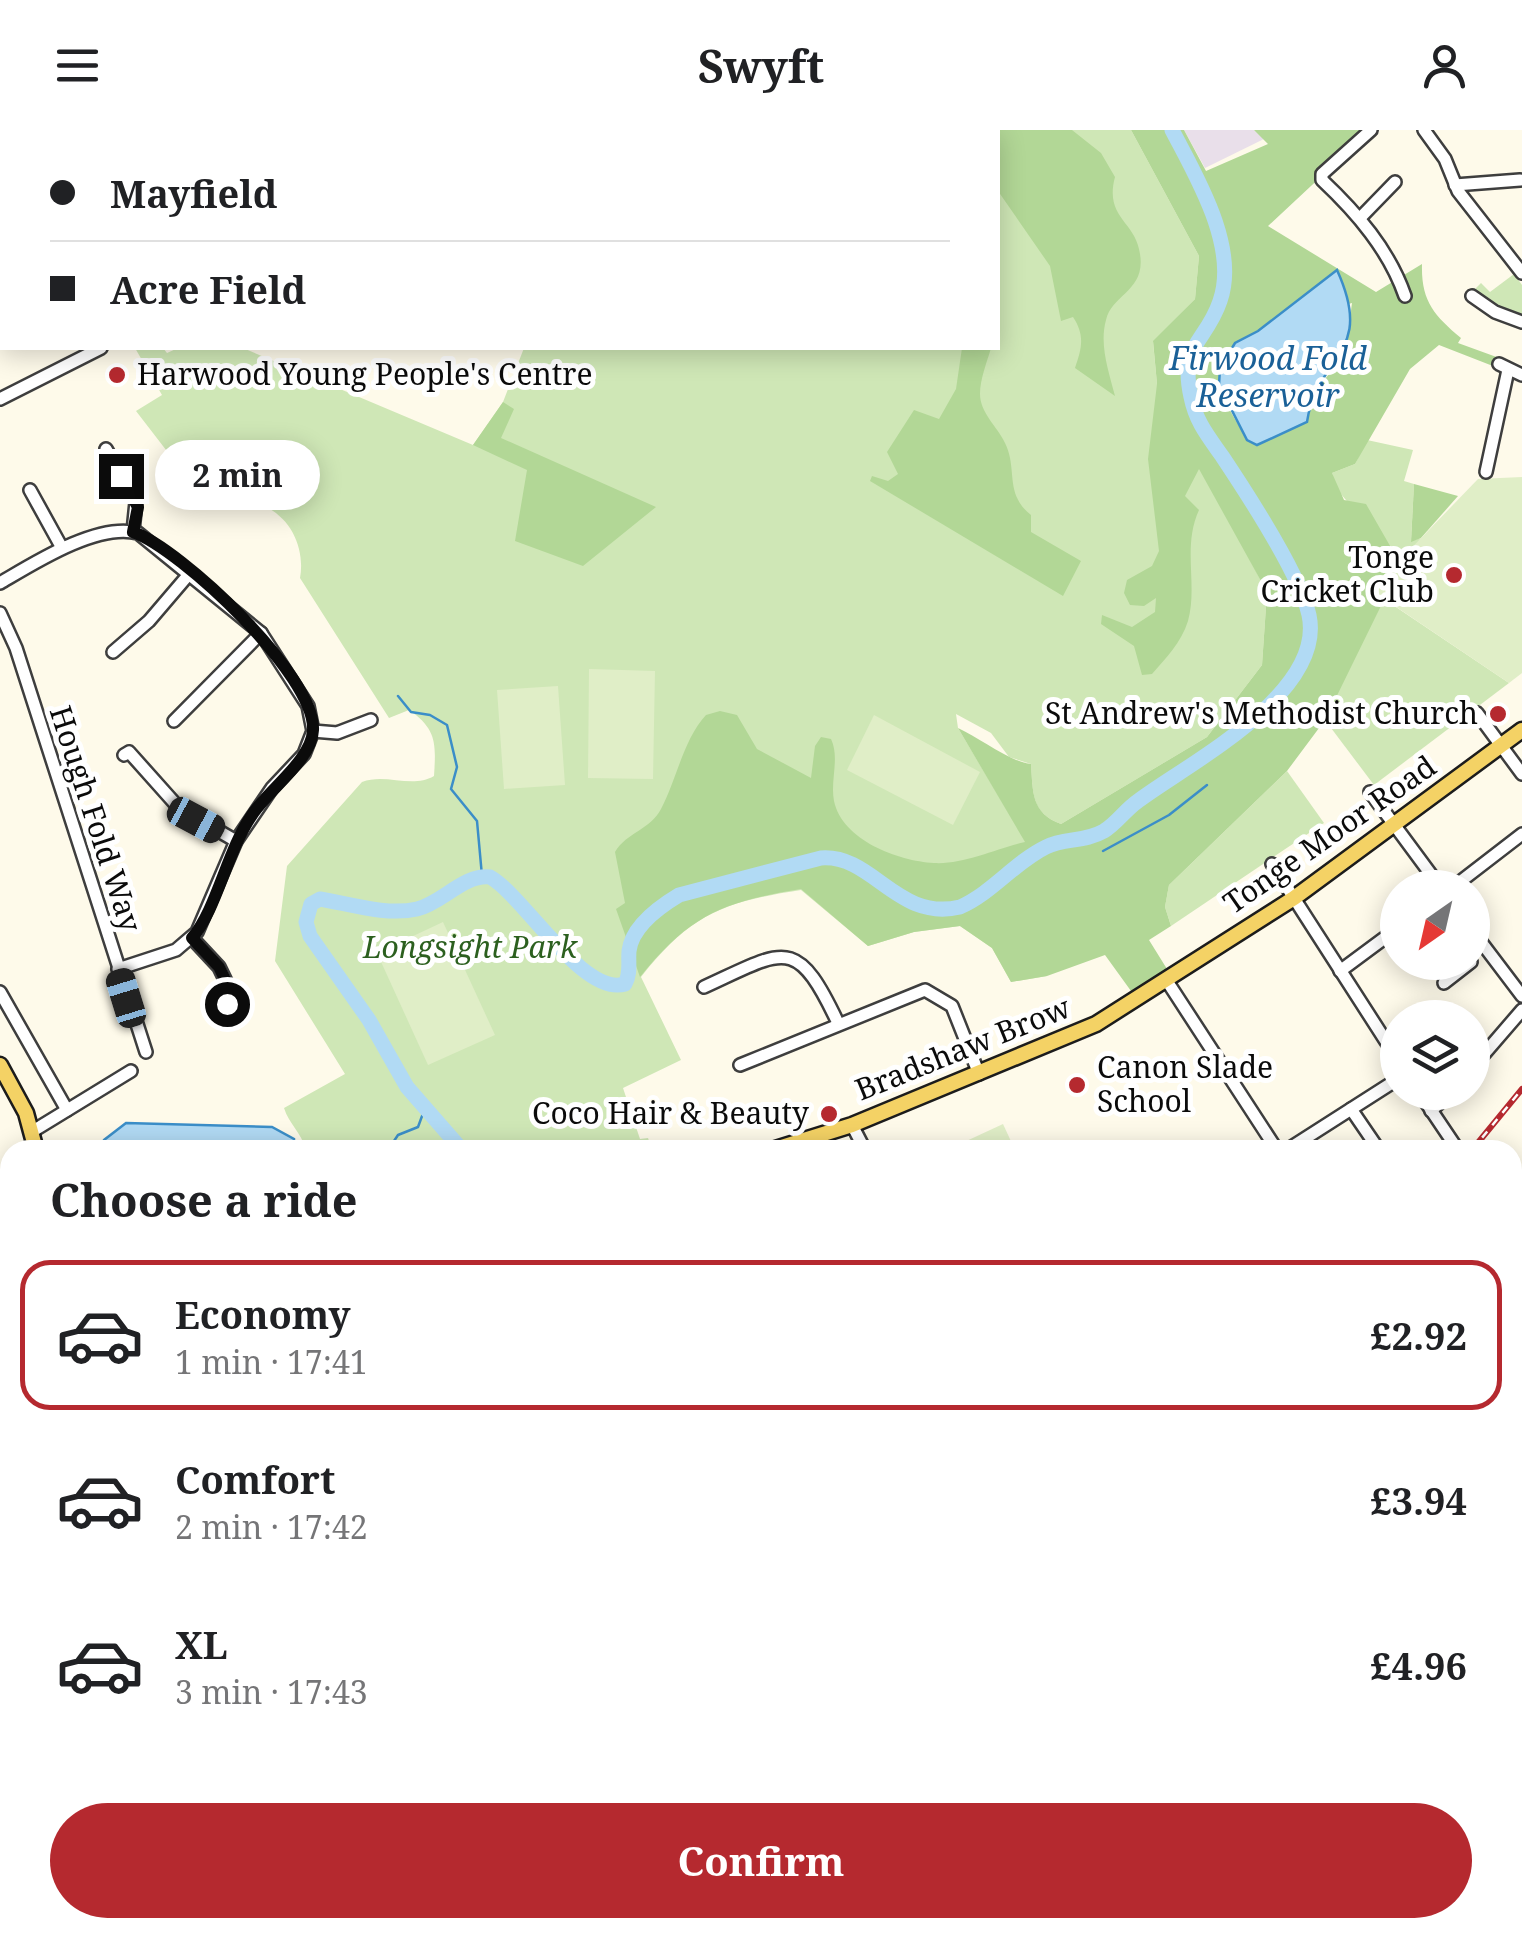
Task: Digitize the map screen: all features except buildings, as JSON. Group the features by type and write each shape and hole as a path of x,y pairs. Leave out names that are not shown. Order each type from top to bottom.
{"main road":[{"name":"Tonge Moor Road","path":"1167,981 1294,898 1522,730"},
{"name":"Bradshaw Brow","path":"803,1140 1079,1033 1167,981"},
{"path":"0,1064 34,1140"}],"street":[{"path":"1371,130 1322,174 1322,180 1361,217 1395,267 1405,296"},
{"path":"1424,130 1445,159 1456,184 1521,269"},
{"path":"1456,184 1520,180"},
{"path":"1361,217 1395,182"},
{"path":"1472,296 1495,312 1522,322"},
{"path":"0,399 97,350"},
{"path":"1486,472 1504,367 1522,375"},
{"path":"105,446 136,502 133,532"},
{"path":"29,488 62,548"},
{"path":"0,583 62,548 109,533 133,532 190,573 260,633 308,706 314,731 304,754 272,788 236,841 206,916 192,938 176,950 118,969"},
{"path":"113,651 150,621 190,573"},
{"name":"Hough Fold Way","path":"0,613 16,648 139,1046"},
{"path":"174,721 260,633"},
{"path":"1477,713 1522,774"},
{"path":"314,731 337,733 372,720"},
{"path":"124,754 128,752 179,808 236,841"},
{"path":"1370,792 1428,870"},
{"path":"1475,870 1522,834"},
{"path":"1272,864 1380,1032"},
{"path":"192,938 224,976 235,1000 227,1004"},
{"path":"1340,970 1380,941"},
{"path":"1490,953 1522,996"},
{"path":"704,987 772,957 788,957 810,968 838,1023"},
{"path":"1444,983 1448,980"},
{"path":"1167,981 1270,1140"},
{"path":"0,992 67,1110"},
{"path":"739,1065 913,992 932,992 956,1013 979,1074"},
{"path":"1490,1047 1522,1010"},
{"path":"33,1131 131,1071"},
{"path":"1303,1140 1380,1090"},
{"path":"1351,1109 1371,1140"},
{"path":"1431,1112 1451,1140"},
{"path":"852,1124 860,1140"}],"shaded area":[{"path":"1184,130 1254,130 1264,139 1205,168"}],"green space":[{"name":"Longsight Park","path":"1000,130 1131,130 1199,256 1195,299 1153,342 1157,384 1267,592 1262,665 1207,737 1061,824 1039,808 1033,793 1031,764 1009,757 991,733 956,714 958,728 1026,842 1047,976 1011,982 992,948 960,926 914,932 868,946 801,890 750,900 710,914 693,925 641,977 681,1060 623,1088 640,1139 649,1140 302,1140 284,1108 345,1074 275,961 287,866 362,782 417,781 434,776 433,738 425,724 409,710 389,718 300,578 299,547 283,520 262,506 232,503 198,445 173,459 136,411 162,395 136,350 248,350 473,445 503,402 523,350 1000,350"},
{"path":"1000,130 1072,130 1101,153 1115,177 1114,202 1137,243 1141,266 1133,284 1109,311 1104,329 1115,396 1075,368 1081,342 1079,330 1073,317 1061,321 1050,266 1000,194"},
{"path":"1131,130 1184,130 1206,171 1268,144 1254,130 1371,130 1268,226 1376,292 1422,264 1427,298 1443,322 1461,338 1458,343 1502,359 1498,368 1439,345 1410,369 1355,464 1332,473 1344,500 1366,504 1401,565 1325,720 1287,771 1169,885 1165,907 1171,926 1149,940 1167,969 1131,991 1105,955 1047,976 1011,982 992,948 960,926 914,932 868,946 801,889 750,899 710,914 676,938 640,977 616,909 625,903 615,852 656,816 686,748 706,715 720,711 737,715 757,749 811,778 815,746 821,737 831,739 835,754 834,801 848,827 889,853 934,863 968,859 1025,842 958,728 1031,764 1033,792 1039,808 1061,824 1207,737 1262,665 1267,592 1199,469 1185,496 1199,510 1192,538 1191,607 1177,643 1152,674 1142,675 1134,646 1101,624 1102,615 1132,627 1155,612 1156,598 1144,606 1130,605 1124,593 1127,580 1152,566 1159,551 1148,459 1157,384 1153,341 1195,299 1199,256","holes":["1352,303 1342,355 1315,395 1307,422 1247,440 1221,389 1222,364 1233,349 1270,327"]},
{"path":"1514,274 1522,285 1522,317 1493,307 1475,289 1481,283 1490,292"},
{"path":"962,350 990,350 981,382 981,401 1009,453 1014,490 1031,515 1031,532 1081,561 1063,596 870,481 872,476 888,481 898,474 887,452 914,410 939,419 956,389"},
{"path":"503,402 514,409 501,438 656,507 583,566 515,541 527,470 473,445"},
{"path":"1367,440 1413,450 1404,481 1414,484 1411,541 1421,538 1401,565 1335,487 1332,473 1355,464"},
{"name":"Tonge Cricket Club","path":"1522,477 1522,673 1509,683 1371,590 1478,479"},
{"path":"1414,484 1458,496 1421,538 1411,542"},
{"path":"1381,597 1509,683 1374,785 1325,720"},
{"path":"589,669 655,671 653,779 588,778"},
{"path":"558,686 565,785 504,789 497,690"},
{"path":"874,715 980,772 953,825 847,770"},
{"path":"1287,771 1324,823 1171,926 1165,907 1169,885"},
{"path":"443,922 495,1035 428,1065 377,953"},
{"path":"1003,1124 1010,1140 969,1140"}],"water":[{"name":"Firwood Fold Reservoir","path":"1337,270 1347,298 1347,338 1321,381 1307,422 1257,445 1247,440 1219,385 1220,368 1235,343 1258,331"},
{"path":"126,1123 272,1127 294,1139 294,1140 104,1140"}],"waterway":[{"path":"453,1140 407,1087 369,1020 310,936 306,922 311,904 320,899 405,911 426,906 471,880 490,877 573,961 609,984 625,984 635,933 679,895 821,858 856,866 919,905 938,909 960,907 1046,847 1109,828 1138,801 1248,724 1296,672 1309,644 1309,615 1304,598 1271,534 1203,428 1191,397 1188,365 1220,301 1224,258 1212,212 1172,130"},
{"path":"398,696 411,712 430,715 447,725 457,767 451,789 477,821 482,876"},
{"path":"1103,851 1169,815 1207,785"},
{"path":"395,1140 418,1127 425,1108"}],"railway":[{"path":"1480,1140 1522,1089"}],"place":[{"name":"Harwood Young People's Centre","path":"117,375"},
{"name":"Tonge Cricket Club","path":"1454,575"},
{"name":"St Andrew's Methodist Church","path":"1498,714"},
{"name":"Canon Slade School","path":"1077,1085"},
{"name":"Coco Hair & Beauty","path":"829,1114"}],"route":[{"path":"121,476 138,507 133,532 155,544 260,633 308,706 313,722 314,731 304,754 272,788 236,841 202,925 192,938 224,976 235,1000 227,1004"}]}
